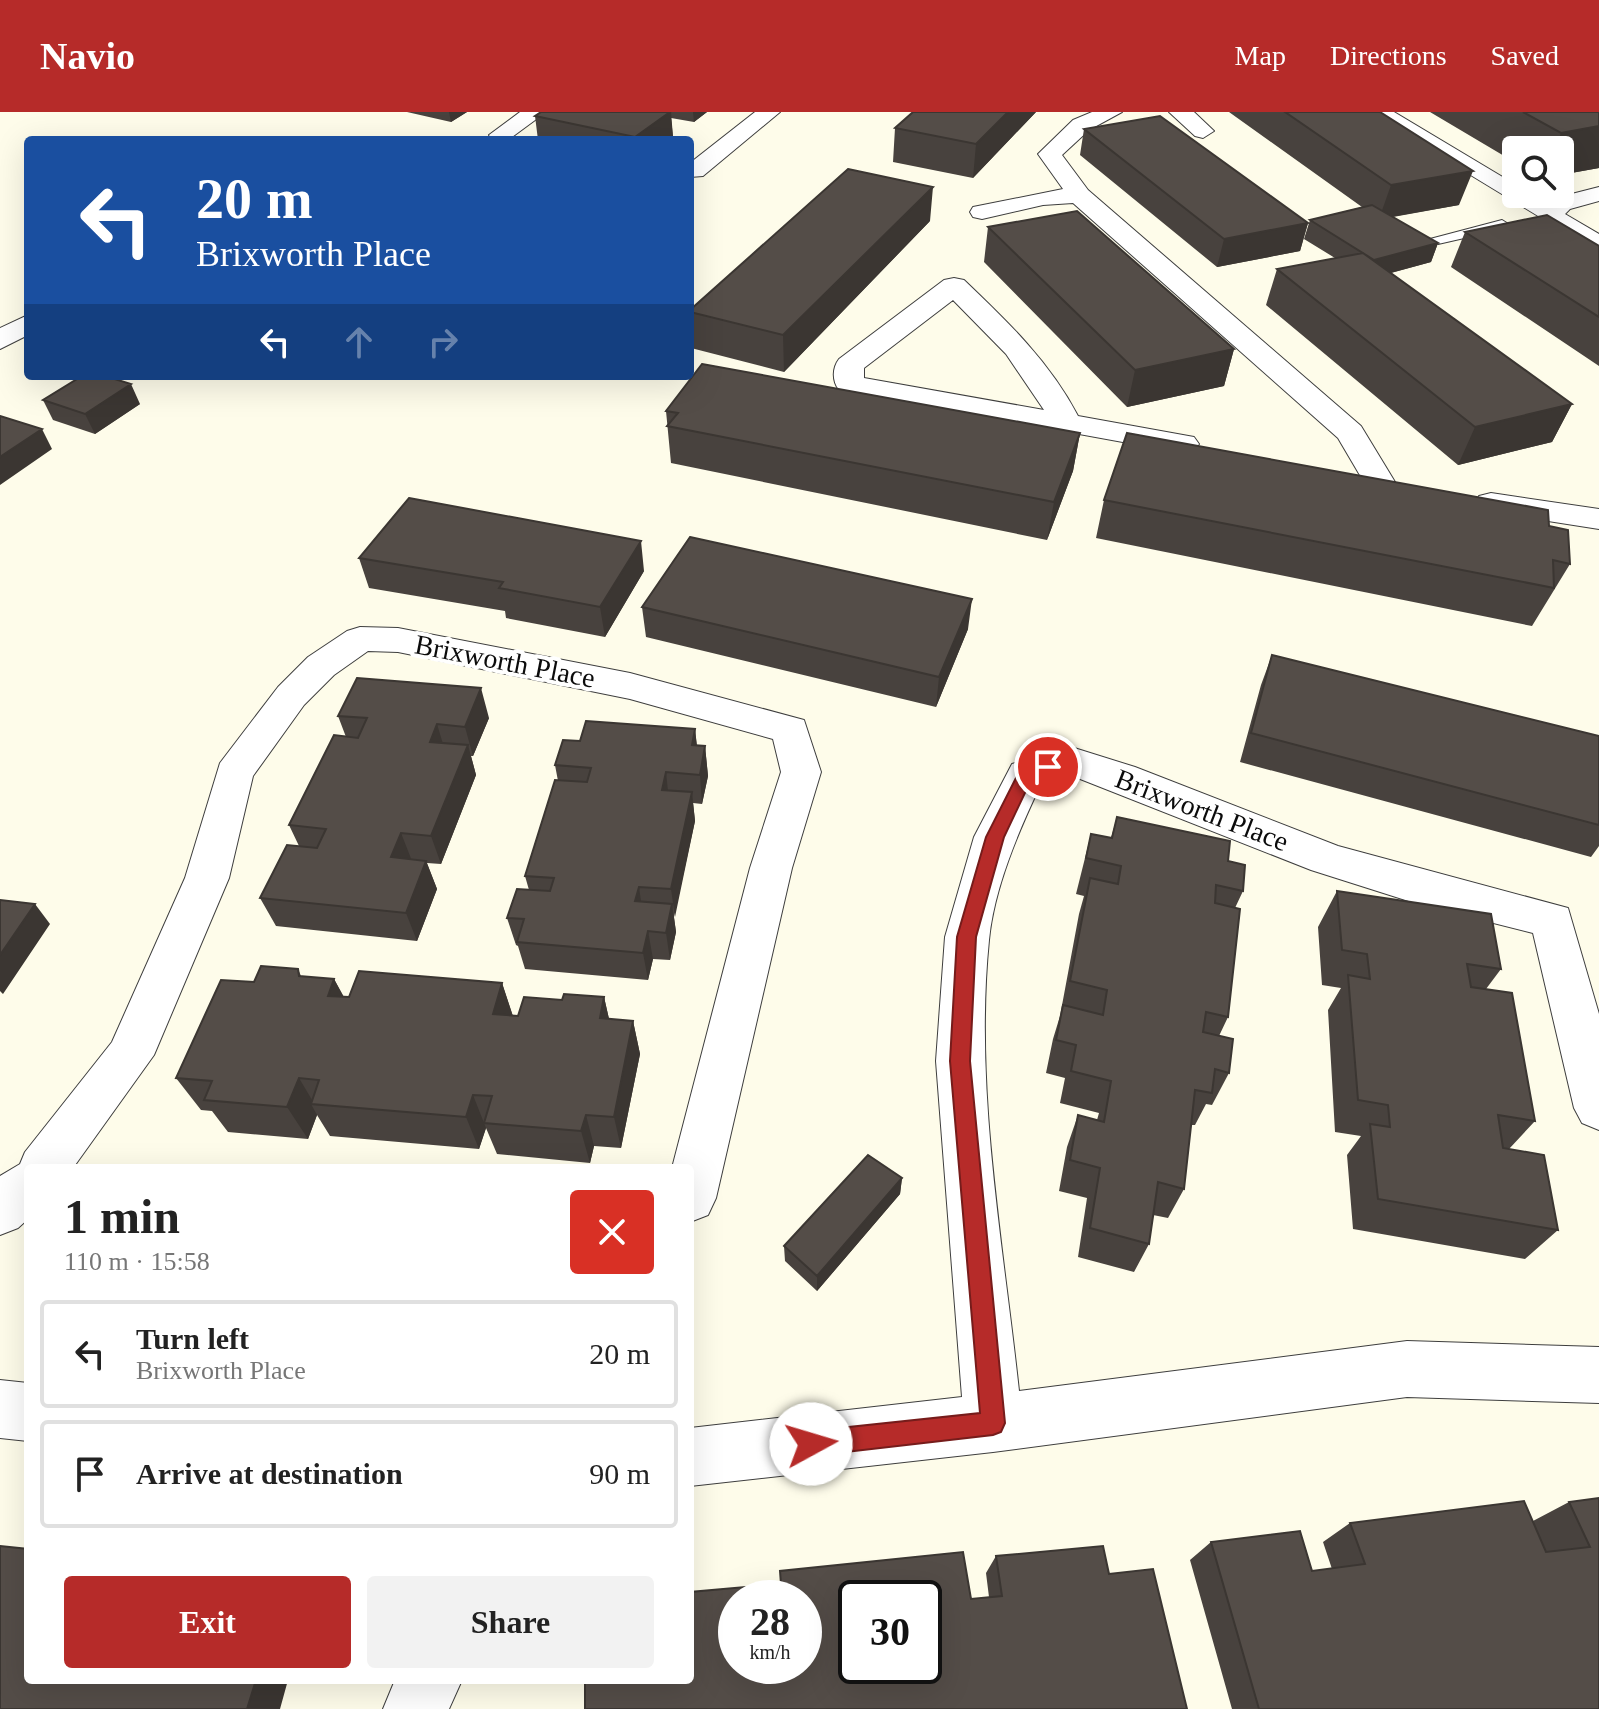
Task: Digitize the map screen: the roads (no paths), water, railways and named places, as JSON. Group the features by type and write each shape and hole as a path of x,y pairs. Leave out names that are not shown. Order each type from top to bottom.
{"street":[{"path":"500,135 535,112"},
{"path":"695,171 769,112"},
{"path":"1111,112 1081,125 1050,154 1079,195 1350,433 1377,481"},
{"path":"1180,112 1203,131"},
{"path":"1378,112 1599,245"},
{"path":"1550,215 1561,204 1599,194"},
{"path":"1000,230 982,212 1043,198 1079,195"},
{"path":"1550,215 1599,203"},
{"path":"1550,215 1599,217"},
{"path":"1065,421 1053,393 1014,346 954,286 849,365 849,384 1206,448"},
{"path":"0,340 24,325"},
{"path":"1462,498 1599,519"},
{"name":"Brixworth Place","path":"46,1164 130,1055 207,878 234,773 291,696 321,666 360,639 398,640 630,686 790,730 801,772 771,868 694,1182"},
{"name":"Brixworth Place","path":"993,1423 960,1061 967,937 995,837 1026,774 1071,761 1121,777 1326,859 1418,887 1552,920 1599,1108"},
{"path":"0,1211 24,1188"},
{"path":"694,1457 993,1423 1407,1369 1599,1375"},
{"path":"0,1409 24,1412"},
{"path":"416,1709 427,1684"}],"lane":[{"path":"1438,239 1550,215"}]}
